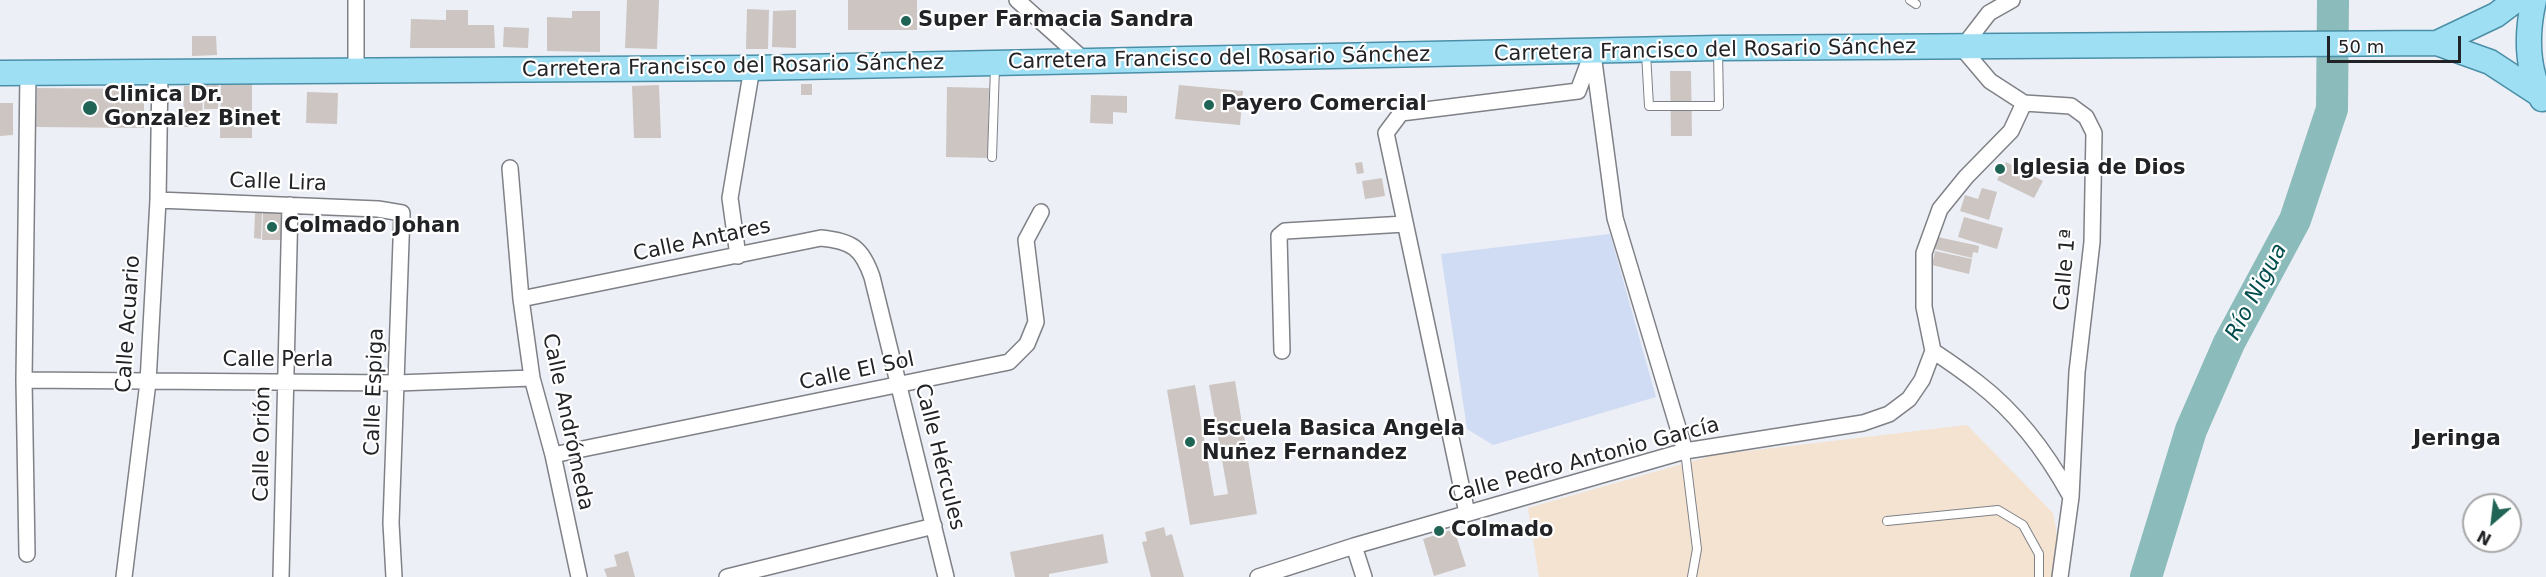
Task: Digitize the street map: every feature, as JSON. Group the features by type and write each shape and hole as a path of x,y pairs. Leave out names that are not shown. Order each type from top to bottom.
{"main road":[{"name":"Carretera Francisco del Rosario Sánchez","path":"2437,43 2496,15 2516,0"},
{"path":"2534,0 2529,22 2528,46 2531,71 2543,100"},
{"name":"Carretera Francisco del Rosario Sánchez","path":"0,73 752,68 1718,48 2044,48 2437,43 2490,62 2543,100"}],"street":[{"path":"356,0 356,72"},
{"path":"1017,0 1084,60"},
{"path":"1962,48 1989,13 2012,0"},
{"name":"Calle 1ª","path":"1962,48 1990,81 2024,103 2071,106 2086,117 2094,133 2092,242 2077,372 2071,496 2060,577"},
{"path":"1467,513 1386,133 1401,113 1578,91 1593,51"},
{"path":"1593,51 1615,218 1685,451"},
{"path":"738,256 729,198 752,68"},
{"name":"Calle Acuario","path":"124,577 148,382 158,200 160,72"},
{"path":"27,554 24,380 28,73"},
{"path":"2024,103 2011,131 1966,177 1940,209 1924,253 1924,307 1933,351 1980,384 2020,424 2054,466 2071,496"},
{"name":"Calle Andrómeda","path":"510,168 521,299 532,378 553,455 579,577"},
{"name":"Calle Lira","path":"158,200 398,211"},
{"name":"Calle Orión","path":"281,577 290,205"},
{"name":"Calle Espiga","path":"394,577 391,523 402,231 402,213 398,211"},
{"name":"Calle El Sol","path":"553,455 1009,362 1028,344 1036,322 1026,240 1041,212"},
{"path":"1282,351 1279,236 1285,231 1405,224"},
{"name":"Calle Antares","path":"521,299 821,238 840,240 855,247 866,260 872,277"},
{"name":"Calle Hércules","path":"872,277 946,577"},
{"name":"Calle Pedro Antonio García","path":"1258,577 1354,546 1685,451 1863,423 1889,414 1910,399 1922,380 1933,351"},
{"name":"Calle Perla","path":"24,380 397,382 532,378"},
{"path":"727,577 934,526"},
{"path":"1354,546 1364,577"}],"lane":[{"path":"1646,50 1649,106 1719,106 1718,48"},
{"path":"992,158 995,62"},
{"path":"1685,451 1697,549 1692,577"},
{"path":"1887,521 1998,510 2023,525 2039,554 2039,577"}],"shaded area":[{"path":"1610,234 1656,397 1493,445 1467,429 1441,254"},
{"path":"1967,425 2053,513 2061,555 2058,577 1539,577 1528,508 1714,455"}],"building":[{"path":"627,0 659,0 657,49 625,48"},
{"path":"848,0 917,0 917,30 848,30"},
{"path":"747,9 769,10 768,49 746,49"},
{"path":"446,10 468,10 468,25 494,25 495,48 410,48 411,19 446,20"},
{"path":"796,10 796,48 772,47 773,11"},
{"path":"572,11 600,11 600,52 547,51 547,17 572,18"},
{"path":"504,27 529,28 528,48 503,47"},
{"path":"192,36 216,36 217,55 192,56"},
{"path":"1670,71 1691,71 1692,136 1671,136"},
{"path":"221,79 252,80 252,138 220,138"},
{"path":"205,81 219,81 218,109 204,109"},
{"path":"801,84 812,84 812,95 801,95"},
{"path":"659,85 661,138 634,138 632,86"},
{"name":"Payero Comercial","path":"1179,85 1243,91 1240,125 1175,119"},
{"path":"184,86 203,86 202,127 183,127"},
{"path":"947,87 989,88 988,158 946,157"},
{"name":"Clinica Dr. Gonzalez Binet","path":"37,88 144,89 144,128 36,127"},
{"path":"307,92 338,93 337,124 306,123"},
{"path":"1091,95 1127,96 1127,113 1113,112 1113,124 1090,123"},
{"path":"0,103 13,103 13,135 0,136"},
{"path":"1362,162 1364,173 1357,174 1355,163"},
{"path":"2006,162 2043,181 2034,198 1997,180"},
{"path":"1382,178 1385,196 1365,199 1362,181"},
{"path":"1982,188 1997,192 1989,220 1960,211 1965,195 1978,199"},
{"path":"255,213 262,213 261,239 254,238"},
{"name":"Colmado Johan","path":"263,213 282,213 281,240 262,240"},
{"path":"1964,217 2003,228 1997,249 1958,237"},
{"path":"1938,237 1979,246 1978,253 1973,252 1972,258 1935,249"},
{"path":"1935,251 1972,259 1969,274 1932,265"},
{"name":"Escuela Basica Angela Nuñez Fernandez","path":"1235,381 1257,514 1190,525 1167,390 1195,385 1214,496 1228,494 1209,385"},
{"path":"1164,527 1166,536 1172,534 1184,577 1151,577 1142,542 1147,541 1145,532"},
{"path":"1454,529 1466,566 1434,576 1423,539"},
{"path":"1103,534 1108,563 1049,574 1049,577 1015,577 1010,552"},
{"path":"628,551 635,577 607,577 604,569 617,566 614,555"}],"waterway":[{"name":"Río Nigua","path":"2146,577 2191,430 2229,343 2295,220 2332,109 2333,0"}],"place":[{"name":"Super Farmacia Sandra","path":"906,21"},
{"name":"Payero Comercial","path":"1209,105"},
{"name":"Clinica Dr. Gonzalez Binet","path":"90,108"},
{"name":"Iglesia de Dios","path":"2000,169"},
{"name":"Colmado Johan","path":"272,227"},
{"name":"Escuela Basica Angela Nuñez Fernandez","path":"1190,442"},
{"name":"Colmado","path":"1439,531"}],"district":[{"name":"Jeringa","path":"2457,439"}]}
